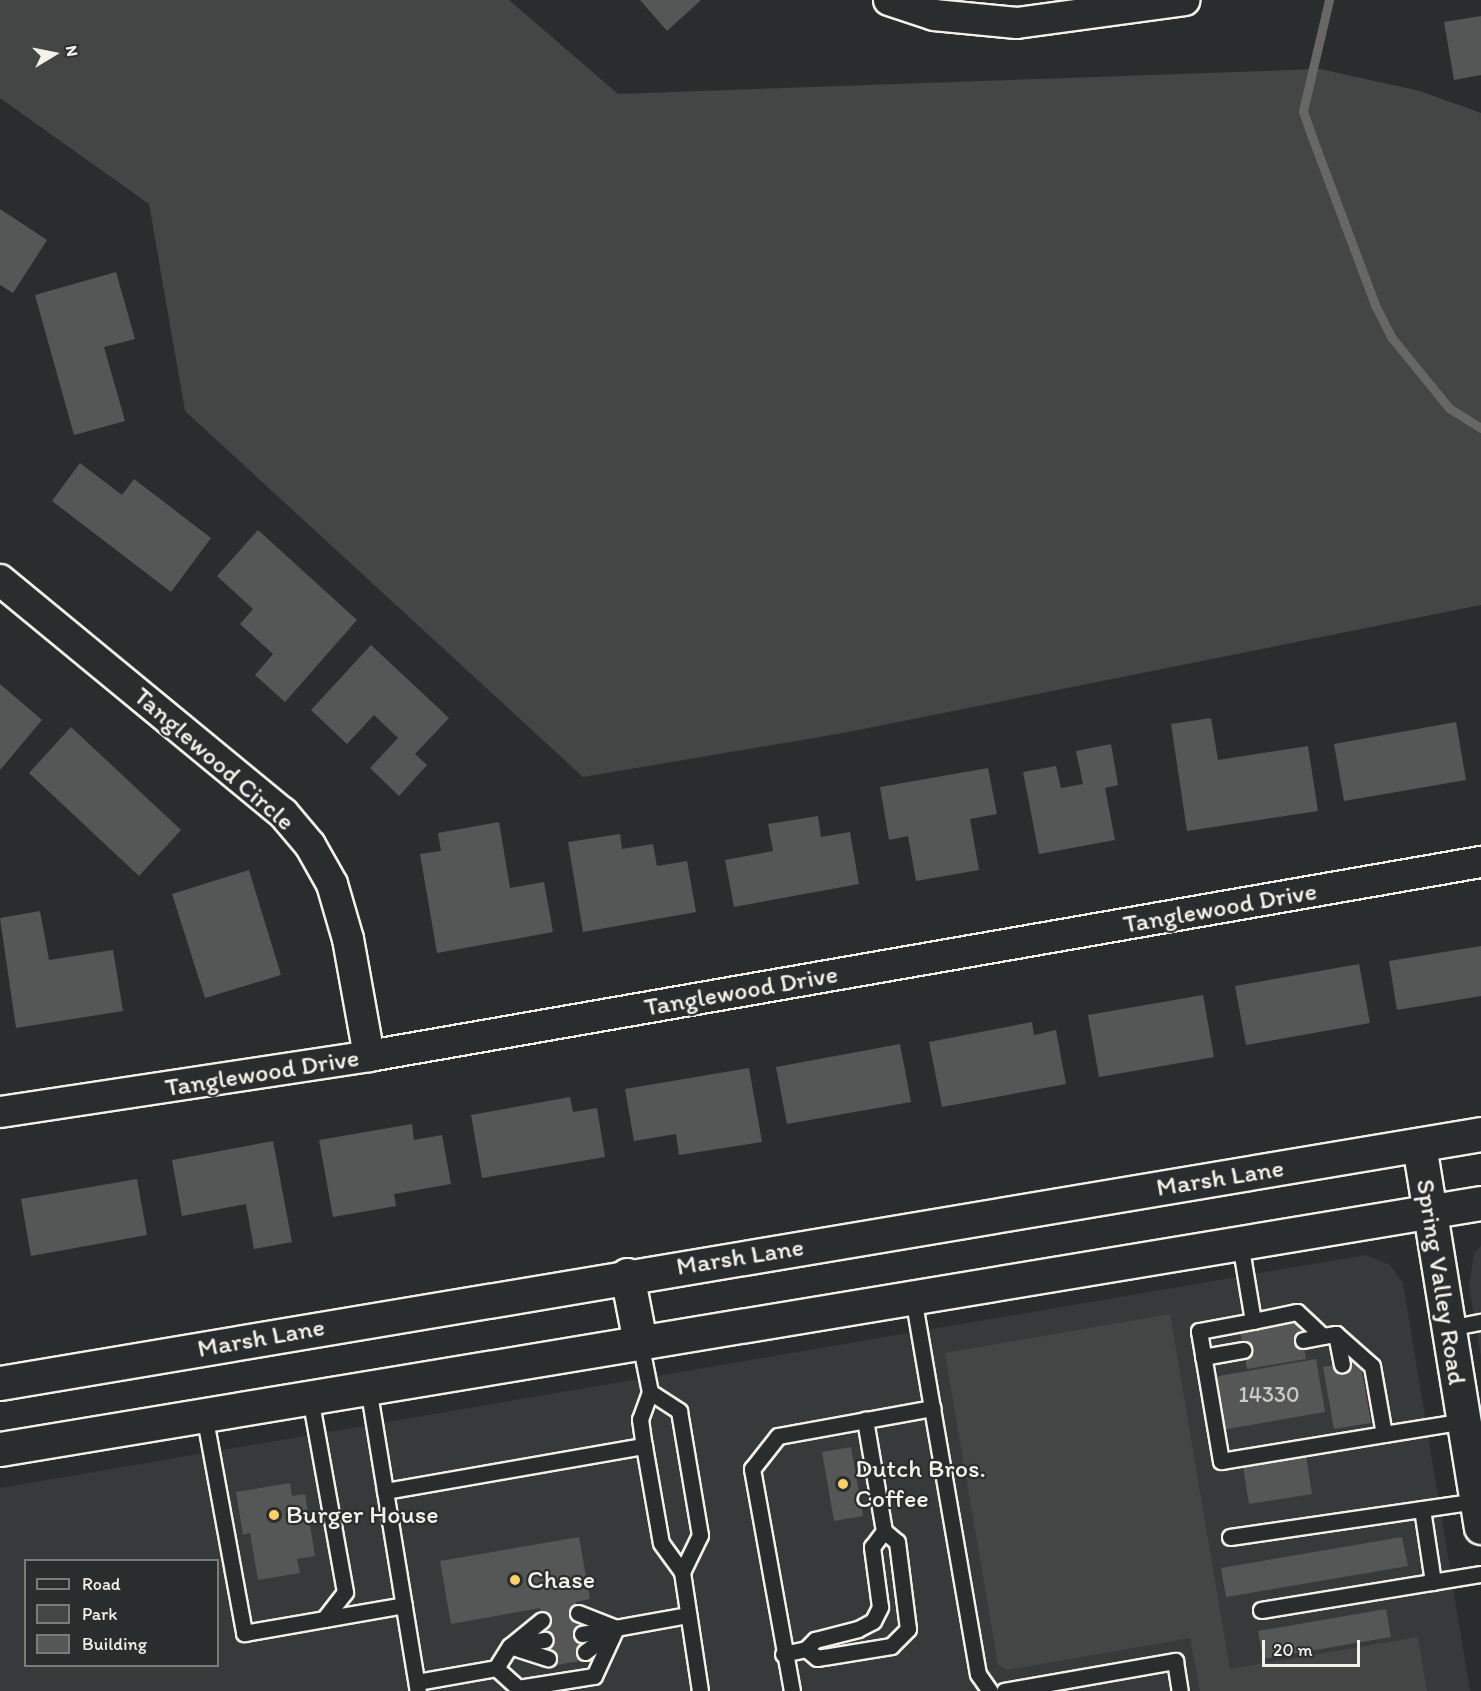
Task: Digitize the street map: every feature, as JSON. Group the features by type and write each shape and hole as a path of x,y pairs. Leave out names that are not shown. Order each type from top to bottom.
{"main road":[{"name":"Marsh Lane","path":"0,1383 627,1275 1481,1134"},
{"name":"Spring Valley Road","path":"1419,1145 1449,1328 1471,1436 1479,1514"},
{"path":"0,1449 1481,1203"},
{"path":"627,1275 640,1342"}],"street":[{"path":"889,0 934,15 1017,23 1184,0"},
{"name":"Tanglewood Circle","path":"0,580 284,813 310,845 332,884 345,928 369,1056"},
{"name":"Tanglewood Drive","path":"0,1112 369,1056 1481,862"}],"lane":[{"path":"1240,1243 1253,1321"},
{"path":"913,1297 978,1674 990,1691"},
{"path":"1384,1434 1372,1366 1297,1312 1199,1331 1221,1461 1354,1432 1384,1434 1471,1436"},
{"path":"1449,1328 1481,1322"},
{"path":"1303,1340 1330,1335"},
{"path":"1330,1335 1342,1364"},
{"path":"640,1342 650,1392 640,1419 644,1446 662,1543 682,1572 700,1691"},
{"path":"1203,1357 1243,1350"},
{"path":"368,1387 418,1686 496,1668 510,1646 542,1620"},
{"path":"650,1392 679,1411 700,1535 682,1572"},
{"path":"310,1397 345,1592 324,1619"},
{"path":"792,1691 783,1654 752,1469 778,1436 932,1408"},
{"path":"204,1414 244,1633 404,1605"},
{"path":"806,1649 817,1658 891,1646 908,1629 897,1542 884,1531 864,1420"},
{"path":"385,1491 644,1446"},
{"path":"1422,1509 1433,1582"},
{"path":"1230,1537 1422,1509 1479,1514"},
{"path":"783,1654 806,1649 815,1640 858,1629 873,1621 880,1607 872,1547 884,1531"},
{"path":"1261,1610 1481,1574"},
{"path":"578,1613 616,1628"},
{"path":"582,1634 688,1615"},
{"path":"585,1652 616,1628"},
{"path":"496,1668 518,1688 594,1676 616,1628"},
{"path":"510,1646 545,1640"},
{"path":"510,1646 548,1658"},
{"path":"1004,1691 1175,1661 1180,1691"}],"shaded area":[{"path":"1481,1246 1481,1357 1469,1287 1474,1253"},
{"path":"1366,1255 1390,1265 1403,1283 1470,1691 0,1691 0,1488"}],"green space":[{"path":"0,0 509,0 618,94 1320,69 1420,91 1481,113 1481,605 843,733 583,777 185,411 149,204 0,98"},
{"path":"1170,1314 1230,1669 1418,1637 1427,1691 1200,1691 1190,1638 1007,1670 998,1665 945,1353"}],"building":[{"path":"640,0 701,0 667,31"},
{"path":"1481,16 1481,75 1454,80 1444,22"},
{"path":"0,209 47,240 13,293 0,285"},
{"path":"116,272 135,339 104,347 125,421 74,435 35,295"},
{"path":"80,463 122,495 134,479 211,538 171,592 52,501"},
{"path":"258,530 357,620 285,702 255,675 273,654 240,624 253,609 217,576"},
{"path":"371,645 449,718 415,754 427,765 399,796 370,768 398,738 374,715 347,744 311,710"},
{"path":"0,684 42,720 0,770"},
{"path":"1211,718 1218,760 1308,746 1318,811 1187,831 1171,724"},
{"path":"1456,722 1466,780 1344,801 1334,744"},
{"path":"71,727 181,830 139,876 29,773"},
{"path":"1111,744 1118,785 1105,788 1115,840 1039,854 1023,772 1056,766 1061,788 1083,784 1076,751"},
{"path":"988,768 997,814 970,819 979,870 916,881 908,836 889,840 880,787"},
{"path":"818,816 821,837 850,832 859,884 734,907 725,860 773,851 768,824"},
{"path":"499,822 510,888 544,882 553,932 437,953 420,854 441,851 438,833"},
{"path":"620,834 622,849 653,844 657,866 687,861 696,912 583,932 568,842"},
{"path":"249,870 281,975 205,998 172,894"},
{"path":"40,911 49,960 113,950 123,1011 16,1028 0,918"},
{"path":"1481,946 1481,996 1397,1010 1389,961"},
{"path":"1359,964 1370,1023 1246,1045 1235,986"},
{"path":"1203,995 1214,1057 1099,1077 1088,1015"},
{"path":"1032,1022 1034,1035 1056,1030 1066,1084 942,1107 929,1042"},
{"path":"900,1044 911,1102 787,1124 776,1067"},
{"path":"749,1068 762,1142 679,1155 676,1134 634,1141 625,1089"},
{"path":"570,1097 573,1112 597,1108 605,1157 482,1178 471,1115"},
{"path":"412,1124 414,1140 442,1135 451,1184 394,1194 396,1206 333,1217 319,1140"},
{"path":"273,1141 292,1242 254,1249 246,1204 182,1216 172,1160"},
{"path":"137,1179 147,1235 31,1256 21,1199"},
{"path":"1299,1320 1306,1359 1247,1369 1240,1331"},
{"path":"1316,1359 1325,1412 1222,1430 1213,1377"},
{"path":"1360,1361 1371,1423 1334,1429 1323,1367"},
{"name":"Dutch Bros. Coffee","path":"851,1447 863,1516 834,1521 822,1452"},
{"path":"1306,1456 1312,1494 1249,1504 1243,1466"},
{"name":"Burger House","path":"290,1483 292,1496 305,1494 315,1556 297,1559 300,1573 258,1580 250,1533 243,1535 236,1492"},
{"name":"Chase","path":"579,1537 590,1599 576,1602 586,1660 550,1666 540,1608 451,1624 440,1561"},
{"path":"1402,1537 1408,1566 1226,1597 1221,1568"},
{"path":"1386,1609 1391,1637 1263,1659 1258,1631"}],"waterway":[{"path":"1329,0 1303,111 1312,137 1375,305 1392,338 1449,408 1481,428"}],"place":[{"name":"Dutch Bros. Coffee","path":"843,1484"},
{"name":"Burger House","path":"274,1515"},
{"name":"Chase","path":"515,1580"}]}
